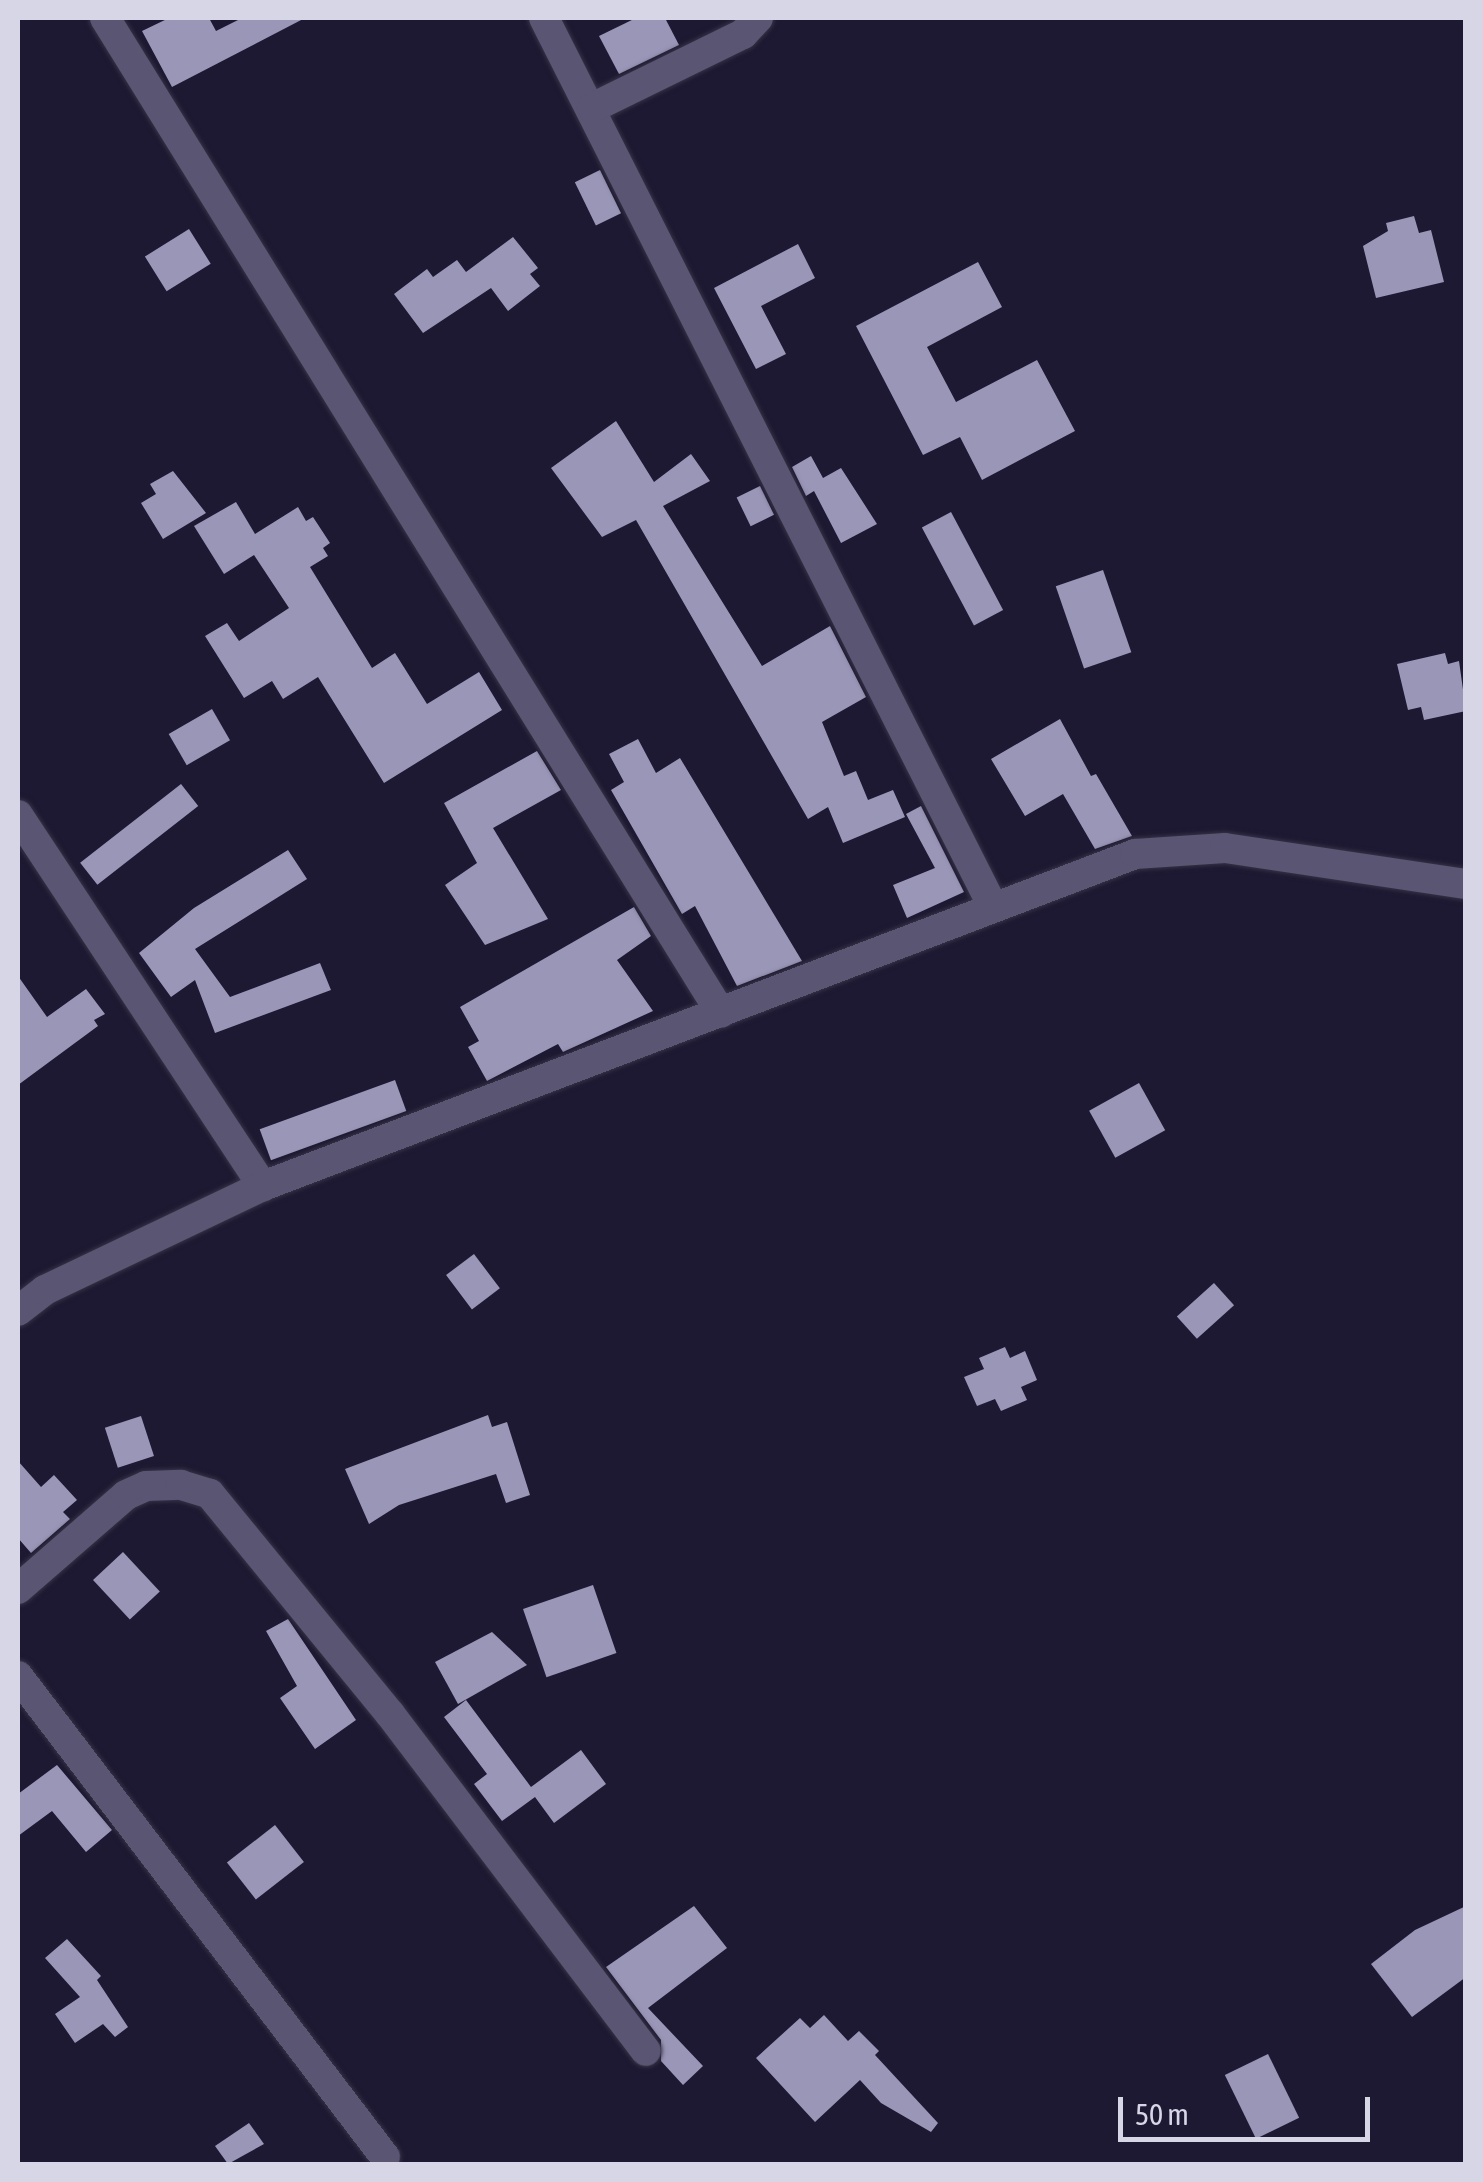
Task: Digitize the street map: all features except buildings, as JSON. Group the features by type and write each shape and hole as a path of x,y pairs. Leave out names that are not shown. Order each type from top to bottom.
{"street":[{"path":"104,18 721,1013"},
{"path":"544,18 993,907"},
{"path":"592,108 743,34 758,18"},
{"path":"18,815 263,1186"},
{"path":"18,1311 46,1290 263,1186 1135,854 1181,847 1464,888"},
{"path":"18,1589 126,1495 146,1486 180,1484 210,1494 390,1714 646,2052"},
{"path":"18,1676 385,2157"}]}
